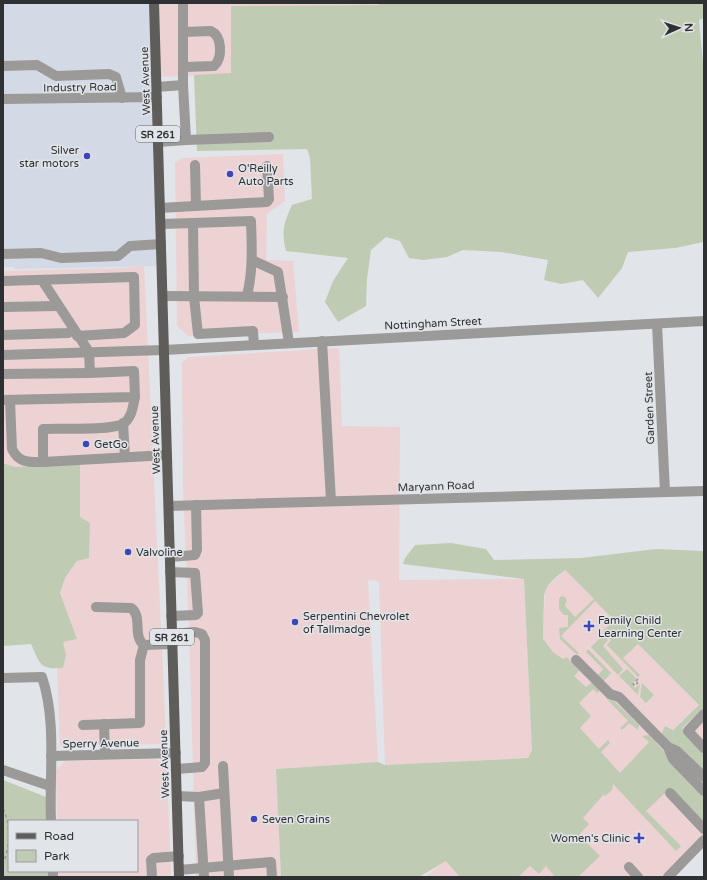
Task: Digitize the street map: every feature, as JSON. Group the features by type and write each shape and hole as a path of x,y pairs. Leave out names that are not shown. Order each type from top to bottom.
{"main road":[{"name":"West Avenue","path":"154,3 179,874"}],"street":[{"path":"183,3 183,85 186,140"},
{"path":"183,32 211,31 215,33 218,40 220,54 218,63 214,66 184,67"},
{"path":"3,66 37,65 56,76 109,74 116,77 122,98"},
{"path":"157,87 183,85"},
{"name":"Industry Road","path":"3,99 157,98"},
{"path":"158,142 269,137"},
{"path":"195,165 196,206"},
{"path":"160,208 267,202 269,199 267,166"},
{"path":"161,224 251,221 252,260 251,278 247,296"},
{"path":"193,223 194,297 198,334 253,331 254,345"},
{"path":"3,254 41,253 61,258 118,256 130,246 161,244"},
{"path":"252,260 278,272 289,343"},
{"path":"3,281 134,277 135,325 124,333 3,335"},
{"path":"42,280 89,352 90,373"},
{"path":"163,296 283,297"},
{"path":"3,307 58,306"},
{"name":"Nottingham Street","path":"3,355 164,350 704,321"},
{"name":"Garden Street","path":"657,324 665,492"},
{"path":"322,341 331,501"},
{"path":"3,374 134,371 135,397 132,412 124,424 124,457"},
{"path":"135,397 6,400 12,449 18,459 24,462 167,455"},
{"path":"43,462 42,429 111,427 124,424"},
{"name":"Maryann Road","path":"169,506 704,491"},
{"path":"170,557 195,555 197,550 196,505"},
{"path":"170,572 195,573 198,613 196,615 171,616"},
{"path":"96,607 134,609 136,614 138,637 144,645"},
{"path":"144,645 195,632 202,634 205,640 205,763 202,767 176,769"},
{"path":"83,725 140,723 140,660 144,645"},
{"path":"576,660 610,694 618,697 668,747 677,751 704,777"},
{"path":"3,678 42,677 47,692 52,756 50,786 51,820"},
{"path":"704,714 688,731 704,748"},
{"path":"104,724 105,754"},
{"path":"668,747 673,759 704,791"},
{"name":"Sperry Avenue","path":"52,756 176,753"},
{"path":"222,766 229,877"},
{"path":"3,770 50,786"},
{"path":"177,796 199,797 224,793"},
{"path":"670,794 704,829"},
{"path":"199,797 204,873"},
{"path":"668,877 704,840"},
{"path":"152,877 151,860 154,858 179,856"},
{"path":"179,874 204,873 228,866 271,862 272,877"},
{"path":"629,867 638,877"}],"path":[{"path":"638,678 633,684 635,686 638,682"},
{"path":"3,809 8,831 7,849 3,863"}],"shaded area":[{"path":"3,3 154,3 162,266 14,269 13,267 3,267"},
{"path":"154,3 380,3 380,5 231,6 231,74 157,77"},
{"path":"283,154 285,201 267,214 266,260 293,261 299,332 188,336 177,326 175,162 183,158"},
{"path":"144,265 166,736 162,744 60,746 57,668 63,668 63,641 77,639 60,593 65,578 78,560 89,558 80,517 80,464 15,467 3,463 3,271 126,268"},
{"path":"339,348 342,426 400,427 399,580 524,579 532,750 528,758 385,765 379,581 368,580 378,762 276,769 281,877 196,877 189,627 183,491 182,362 189,357"},
{"path":"565,570 699,705 672,730 668,727 656,742 667,754 704,834 662,877 578,877 599,856 579,835 582,818 621,775 590,739 563,740 543,639 545,589"},
{"path":"704,708 704,751 682,728"},
{"path":"155,759 160,761 167,771 171,877 58,877 58,872 138,872 138,820 57,820 56,771 65,761"},
{"path":"446,860 460,877 425,877"},
{"path":"530,865 546,866 555,877 518,877"}],"green space":[{"path":"380,3 704,3 704,18 699,20 704,74 704,242 675,248 628,252 622,268 598,298 583,280 561,284 544,280 548,260 502,252 463,250 447,257 423,260 409,258 400,241 386,237 371,250 367,279 366,306 338,322 325,302 333,281 348,258 286,251 284,244 284,227 292,205 312,199 310,158 307,149 197,151 194,75 231,73 231,6 379,5"},
{"path":"3,463 15,467 80,464 80,517 90,523 89,558 77,561 65,578 60,593 77,639 63,642 66,655 63,668 49,668 41,664 31,644 3,646"},
{"path":"451,543 486,549 494,560 581,558 656,549 704,551 704,708 682,728 704,751 704,773 661,735 665,726 673,730 699,705 638,644 623,658 640,675 638,677 607,645 611,640 603,631 614,620 595,601 561,636 579,653 577,655 560,639 559,628 568,627 568,615 564,615 559,609 559,599 561,596 565,597 567,600 565,606 575,617 594,599 565,570 549,584 544,596 543,639 553,652 563,659 567,657 579,671 574,676 586,687 593,683 600,690 597,693 593,689 579,703 591,716 580,728 599,749 608,740 610,743 601,752 620,773 649,742 642,736 649,735 704,795 704,823 669,789 646,811 681,846 676,851 613,784 612,790 605,796 604,794 583,818 589,824 579,835 600,856 578,877 555,877 546,866 539,874 530,866 518,877 460,877 446,861 419,877 281,877 276,769 378,762 385,765 528,758 532,750 524,579 403,564 405,558 415,545"},
{"path":"603,635 608,640 603,646 623,669 618,675 591,647"},
{"path":"588,649 611,673 603,682 598,675 603,669 586,652"},
{"path":"627,669 637,679 632,684 635,688 640,684 638,695 619,676"},
{"path":"642,683 654,695 646,703 640,697"},
{"path":"609,696 639,725 638,730 629,723 622,730 620,728 628,721 607,699 606,697"},
{"path":"3,780 46,797 47,820 8,820 8,872 49,872 49,877 3,877"}],"place":[{"name":"Silver star motors","path":"87,156"},
{"name":"O'Reilly Auto Parts","path":"230,174"},
{"name":"GetGo","path":"86,444"},
{"name":"Valvoline","path":"128,552"},
{"name":"Serpentini Chevrolet of Tallmadge","path":"295,622"},
{"name":"Family Child Learning Center","path":"589,626"},
{"name":"Seven Grains","path":"254,819"},
{"name":"Women's Clinic","path":"639,838"}]}
